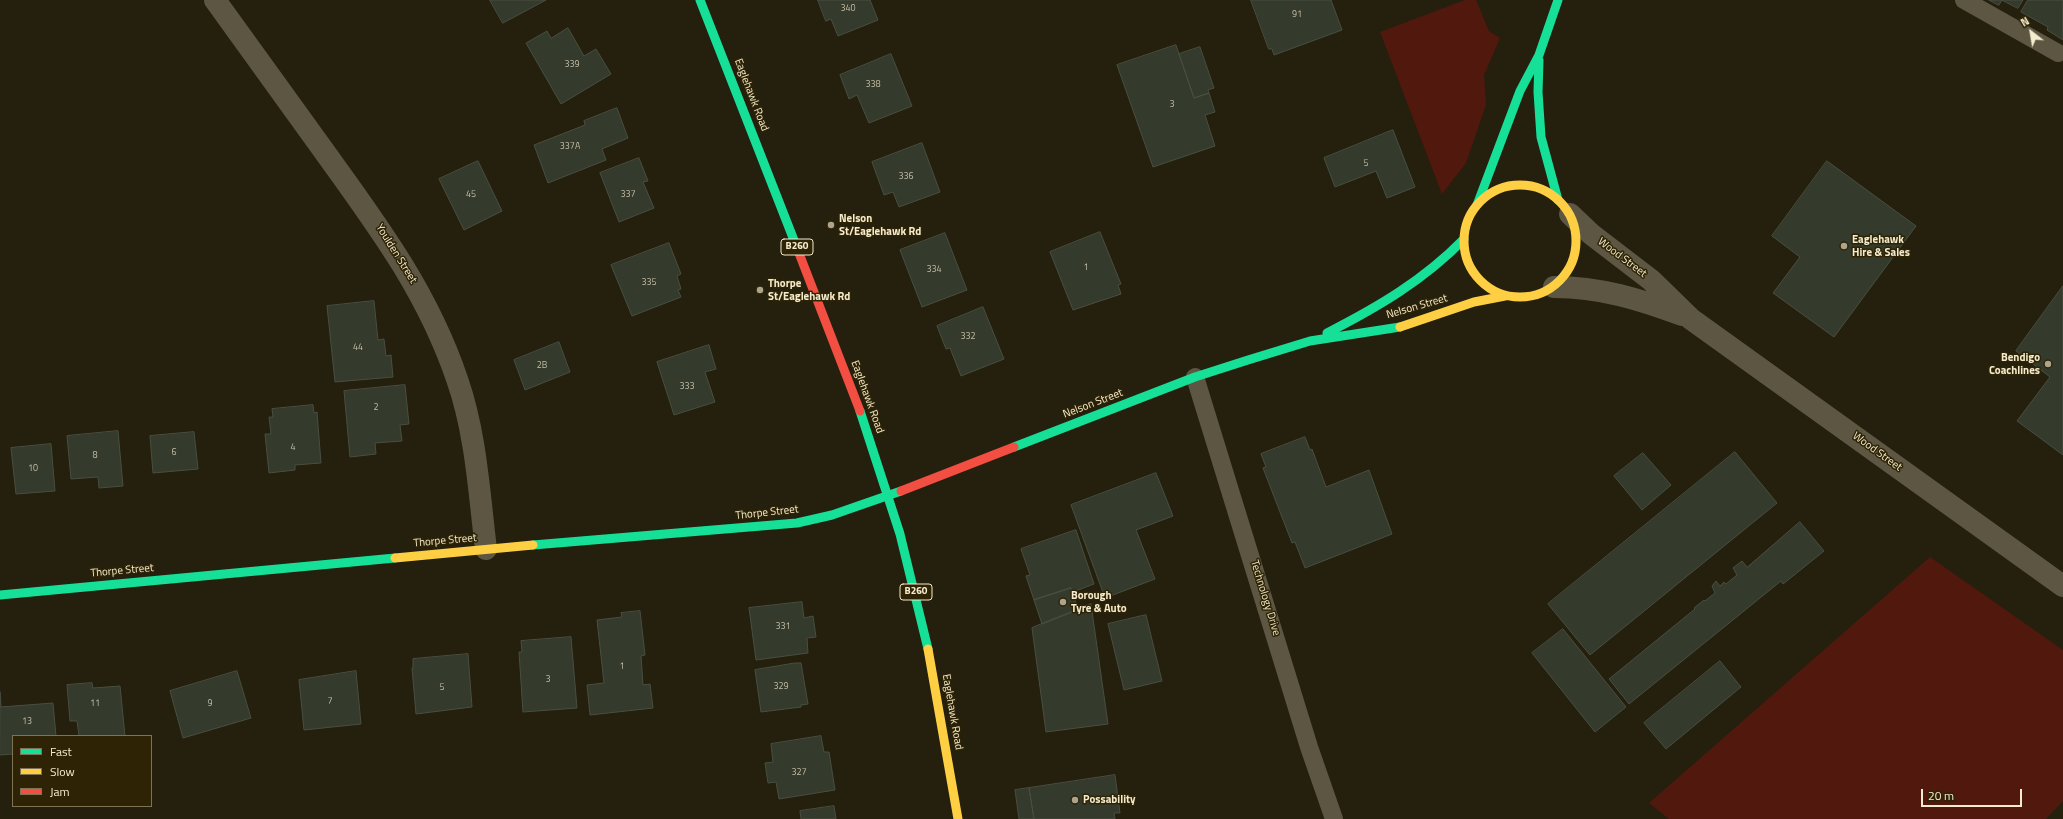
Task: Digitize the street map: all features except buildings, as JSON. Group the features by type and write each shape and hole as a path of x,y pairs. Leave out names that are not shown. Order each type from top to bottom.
{"street":[{"name":"Youlden Street","path":"215,0 395,249 432,316 458,380 468,416 474,445 486,549"},
{"name":"Eaglehawk Road","path":"700,0 856,398 888,496 917,596 942,719 958,819"},
{"path":"1539,55 1538,92 1541,137 1564,207 1575,231 1576,249 1570,267 1554,287 1524,297 1505,296 1488,288 1475,275 1466,258 1464,239 1468,221 1477,205 1520,91 1539,55 1558,0"},
{"path":"1477,205 1491,194 1508,187 1525,185 1543,190 1564,207"},
{"name":"Wood Street","path":"1564,207 1591,234 1651,280 1691,318 2063,586"},
{"name":"Nelson Street","path":"1310,341 1396,296 1423,279 1445,260 1464,239"},
{"name":"Wood Street","path":"1554,287 1582,287 1612,293 1646,302 1691,318"},
{"name":"Nelson Street","path":"888,496 1196,377 1310,341 1399,327 1474,302 1505,296"},
{"name":"Thorpe Street","path":"0,595 486,549 798,522 840,512 888,496"}],"lane":[{"path":"1964,0 2058,53"},
{"name":"Technology Drive","path":"1196,377 1316,768 1334,819"}],"shaded area":[{"path":"1465,0 1476,0 1489,31 1500,38 1484,75 1486,105 1466,163 1442,194 1380,32"},
{"path":"1930,557 2063,650 2063,801 2046,819 1669,819 1649,803"}],"traffic: fast":[{"path":"700,0 797,248"},
{"path":"1477,205 1520,91 1539,55 1558,0"},
{"path":"1539,60 1538,92 1541,137 1558,200"},
{"path":"1327,333 1400,292 1449,254 1464,239"},
{"path":"1014,447 1195,377 1248,360 1310,341 1400,327"},
{"path":"860,411 900,534 928,649"},
{"path":"533,545 797,523 832,515 901,491"},
{"path":"0,595 395,558"}],"traffic: slow":[{"path":"1520,185 1531,186 1541,190 1551,195 1559,202 1566,210 1571,220 1575,230 1576,241 1575,252 1571,262 1566,272 1559,280 1551,287 1541,292 1531,296 1520,297 1509,296 1499,292 1489,287 1481,280 1474,272 1469,262 1465,252 1464,241 1465,230 1469,220 1474,210 1481,202 1489,195 1499,190 1509,186 1520,185"},
{"path":"1400,327 1474,302 1505,296"},
{"path":"395,558 533,545"},
{"path":"928,649 958,819"}],"traffic: jam":[{"path":"797,248 860,411"},
{"path":"901,491 1014,447"}],"place":[{"name":"Nelson St/Eaglehawk Rd","path":"831,225"},
{"name":"Eaglehawk Hire & Sales","path":"1844,246"},
{"name":"Thorpe St/Eaglehawk Rd","path":"760,290"},
{"name":"Bendigo Coachlines","path":"2048,364"},
{"name":"Borough Tyre & Auto","path":"1063,602"},
{"name":"Possability","path":"1075,800"}]}
